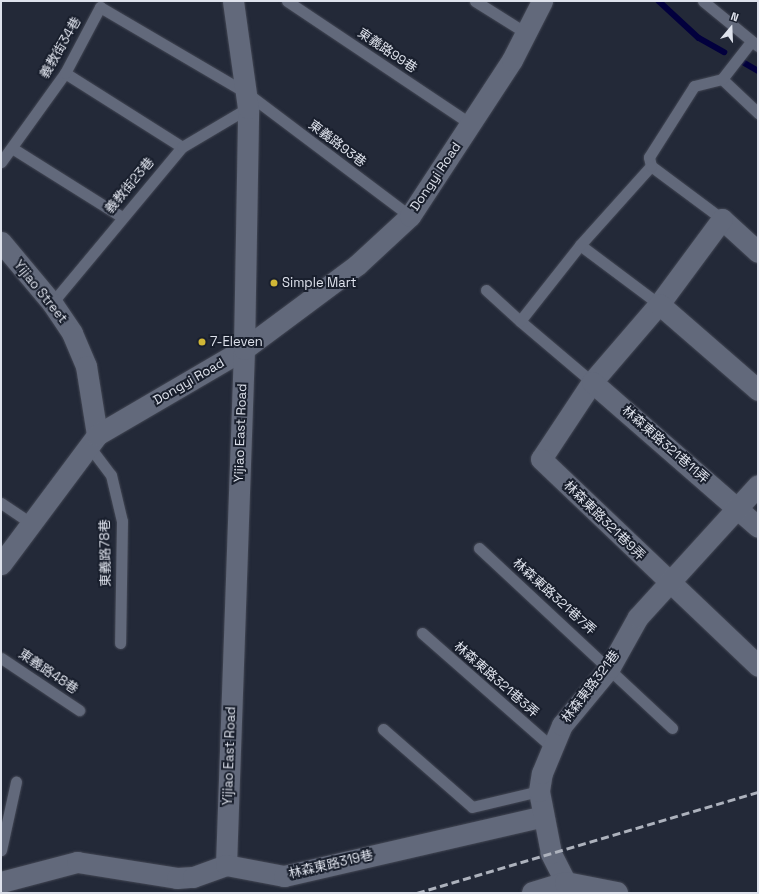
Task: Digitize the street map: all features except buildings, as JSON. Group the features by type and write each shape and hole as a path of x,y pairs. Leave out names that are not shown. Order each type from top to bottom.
{"main road":[{"path":"533,893 566,883 617,893"}],"street":[{"name":"Yijiao East Road","path":"226,865 244,349 248,101 233,1"},
{"name":"Dongyi Road","path":"1,564 94,441 244,349 357,265 410,216 471,124 526,33 542,1"},
{"path":"592,382 658,304 722,219 758,252"},
{"name":"Yijiao Street","path":"1,242 52,303 72,333 86,366 94,441"},
{"path":"658,304 758,390"},
{"name":"林森東路321巷9弄","path":"592,382 541,459 668,584 758,666"},
{"name":"林森東路321巷11弄","path":"592,382 737,507 758,527"},
{"name":"林森東路321巷","path":"566,883 551,853 539,791 562,725 610,667 638,617 758,485"},
{"name":"林森東路319巷","path":"226,865 284,876 543,816"},
{"path":"1,882 77,862 177,878 193,877 226,865"}],"lane":[{"name":"東義路99巷","path":"287,1 471,124"},
{"path":"475,1 526,33"},
{"path":"710,3 754,44 722,79 694,86 649,157 651,166 722,219"},
{"name":"義教街34巷","path":"1,162 65,73 100,7 248,101"},
{"path":"65,73 182,147"},
{"path":"722,79 758,114"},
{"name":"義教街23巷","path":"52,303 122,217 182,147 248,101"},
{"name":"東義路93巷","path":"248,101 410,216"},
{"path":"12,148 122,217"},
{"path":"520,320 580,244 651,166"},
{"path":"580,244 658,304"},
{"path":"486,290 592,382"},
{"name":"東義路78巷","path":"94,441 110,475 122,521 120,643"},
{"path":"1,503 31,523"},
{"name":"林森東路321巷7弄","path":"479,548 610,667 672,728"},
{"name":"林森東路321巷3弄","path":"422,633 553,748"},
{"name":"東義路48巷","path":"1,658 79,710"},
{"path":"383,729 472,807 539,791"},
{"path":"1,850 16,782"}],"waterway":[{"path":"659,1 699,38 724,52"},
{"path":"741,61 758,71"}],"railway":[{"path":"417,893 758,792"}],"place":[{"name":"Simple Mart","path":"274,283"},
{"name":"7-Eleven","path":"202,342"}]}
